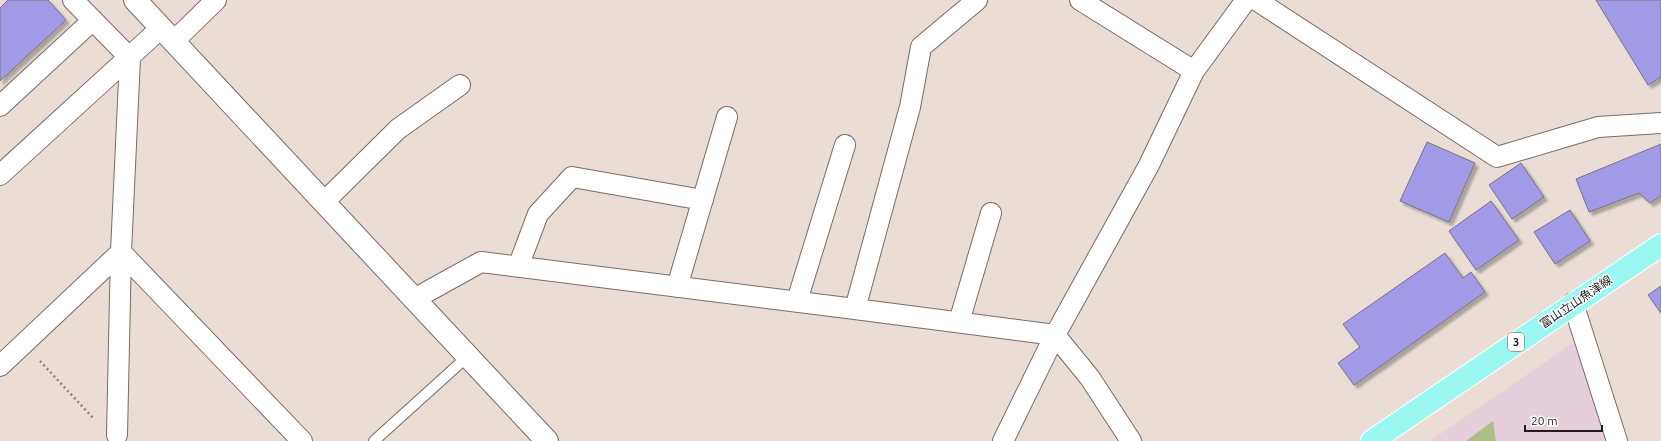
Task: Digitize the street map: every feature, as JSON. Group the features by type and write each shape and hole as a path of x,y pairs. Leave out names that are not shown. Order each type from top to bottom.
{"main road":[{"name":"富山立山魚津線","path":"1372,441 1661,244"}],"street":[{"path":"73,0 130,58 121,252 117,439"},
{"path":"135,0 547,441"},
{"path":"0,174 130,58 167,35 216,0"},
{"path":"855,308 910,107 921,47 977,0"},
{"path":"1080,0 1194,71"},
{"path":"1003,441 1054,335 1149,165 1194,71 1246,0"},
{"path":"1256,0 1497,157 1598,127 1661,123"},
{"path":"0,106 93,20"},
{"path":"324,202 398,129 460,85"},
{"path":"677,287 727,117"},
{"path":"797,301 845,145"},
{"path":"518,267 538,214 572,177 703,200"},
{"path":"959,322 991,214"},
{"path":"0,366 121,252"},
{"path":"121,252 302,441"},
{"path":"414,299 481,262 855,308 1054,335 1090,378 1131,441"},
{"path":"1573,303 1617,441"}],"lane":[{"path":"374,441 468,356"}],"path":[{"path":"24,343 100,426 117,439"}],"shaded area":[{"path":"1576,341 1607,441 1430,441"}],"green space":[{"path":"1493,421 1496,441 1466,441"}],"building":[{"path":"8,0 48,0 66,20 0,81 0,8"},
{"path":"1596,0 1661,0 1661,77 1648,85"},
{"path":"1427,142 1475,163 1449,222 1400,201"},
{"path":"1661,144 1661,196 1650,203 1639,193 1589,212 1576,179"},
{"path":"1521,163 1544,197 1512,219 1489,185"},
{"path":"1491,201 1519,240 1476,270 1449,231"},
{"path":"1570,210 1590,241 1555,264 1534,232"},
{"path":"1445,253 1463,278 1471,272 1485,292 1354,385 1338,363 1360,347 1343,324"},
{"path":"1661,286 1661,313 1648,295"}]}
